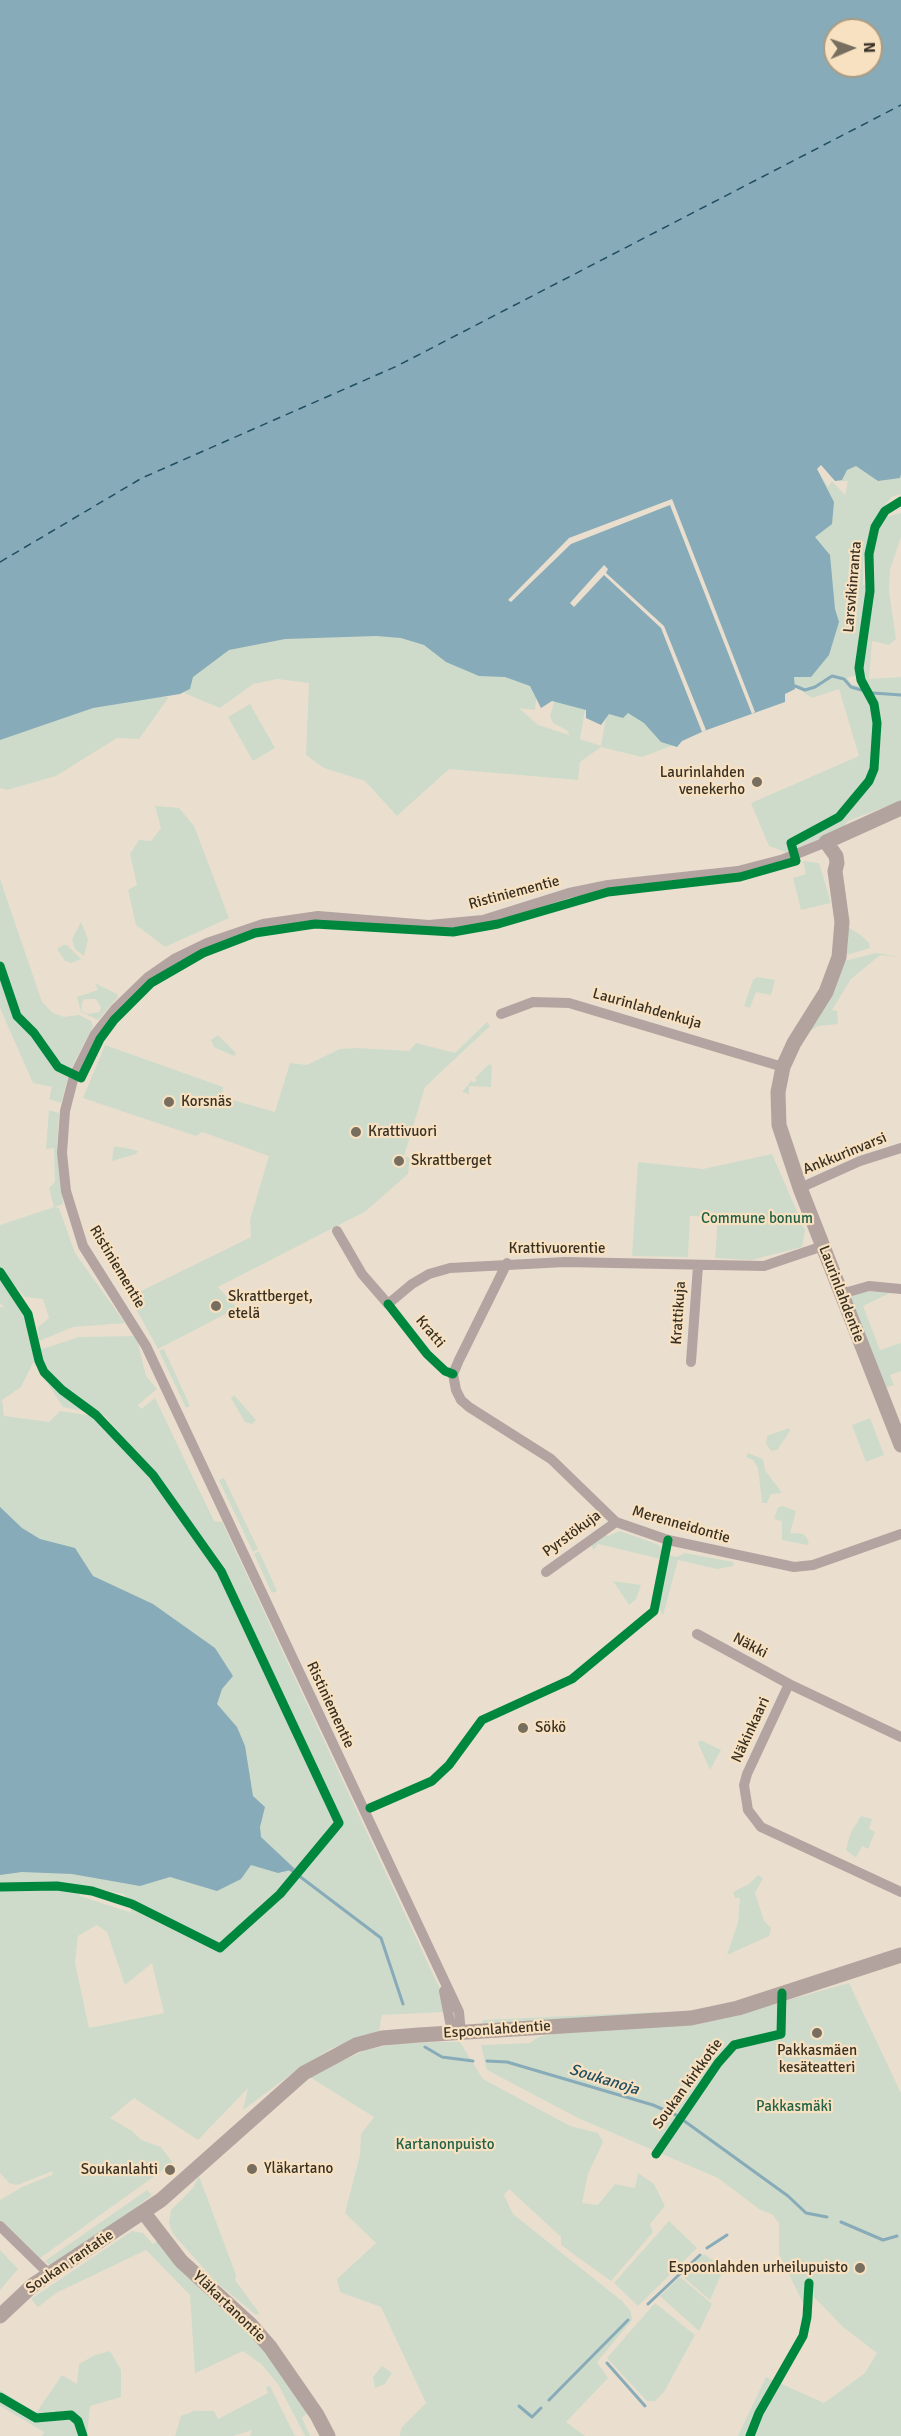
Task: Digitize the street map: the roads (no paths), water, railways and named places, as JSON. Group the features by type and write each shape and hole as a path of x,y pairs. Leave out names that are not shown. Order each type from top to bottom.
{"street":[{"path":"826,842 901,808"},
{"name":"Laurinlahdentie","path":"826,842 826,859 835,871 842,922 839,957 826,992 794,1043 783,1067 778,1092 779,1125 800,1188 901,1445"},
{"name":"Ristiniementie","path":"461,2033 459,2012 146,1347 83,1246 66,1191 63,1162 62,1132 74,1076 95,1034 114,1009 148,977 174,959 207,943 263,924 301,917 325,916 429,925 483,920 608,885 738,871 784,859 826,842"},
{"name":"Laurinlahdenkuja","path":"501,1014 528,1003 569,1003 783,1067"},
{"name":"Ankkurinvarsi","path":"800,1188 860,1161 901,1148"},
{"name":"Krattivuorentie","path":"337,1231 362,1274 388,1304 412,1284 443,1269 507,1263 565,1262 764,1266 823,1246"},
{"name":"Merenneidontie","path":"507,1263 459,1359 453,1374 456,1390 461,1400 469,1407 551,1459 616,1521 677,1542 794,1567 813,1565 901,1534"},
{"name":"Krattikuja","path":"691,1362 698,1266"},
{"path":"841,1294 869,1286 901,1289"},
{"name":"Pyrstökuja","path":"546,1572 616,1521"},
{"name":"Näkki","path":"697,1634 789,1684"},
{"path":"789,1684 901,1737"},
{"name":"Näkinkaari","path":"789,1684 747,1774 744,1785 748,1810 761,1827 901,1892"},
{"name":"Espoonlahdentie","path":"144,2213 303,2073 356,2044 382,2038 691,2018 738,2008 901,1955"},
{"name":"Soukan rantatie","path":"0,2316 15,2300 49,2274 144,2213"},
{"name":"Yläkartanontie","path":"144,2213 181,2261 257,2331 292,2377 328,2436"},
{"path":"0,2226 49,2274"}],"water":[{"path":"0,0 901,0 901,474 900,478 878,481 856,466 847,470 842,480 835,481 821,465 817,469 834,502 832,524 815,537 830,555 835,609 839,622 829,655 811,677 794,677 795,689 785,694 785,702 704,731 682,741 677,747 661,742 644,723 628,713 623,718 609,714 601,725 586,718 586,710 552,701 541,708 530,686 505,677 479,676 446,662 424,645 401,638 376,636 285,639 229,650 193,677 190,689 180,694 93,708 0,740"},
{"path":"0,1507 22,1528 40,1539 75,1548 93,1576 153,1604 215,1648 233,1676 222,1689 217,1704 237,1727 245,1746 253,1796 265,1807 260,1827 261,1837 295,1869 278,1873 251,1865 241,1879 217,1891 170,1877 140,1886 72,1874 22,1872 0,1875"}],"waterway":[{"path":"795,686 805,690 815,687 832,676 844,679 851,687 865,691"},
{"path":"873,693 901,695"},
{"name":"Soukanoja","path":"290,1869 381,1938 403,2004"},
{"name":"Soukanoja","path":"425,2047 442,2057 473,2061"},
{"name":"Soukanoja","path":"487,2061 507,2062 653,2105 676,2115 788,2196 806,2213 827,2217"},
{"name":"Soukanoja","path":"841,2222 883,2240 897,2236"},
{"path":"707,2248 727,2235"},
{"path":"648,2304 700,2255"},
{"path":"549,2400 628,2320"},
{"path":"607,2363 645,2406"},
{"path":"519,2406 532,2417 541,2408"}],"place":[{"name":"Laurinlahden venekerho","path":"757,782"},
{"name":"Korsnäs","path":"169,1102"},
{"name":"Krattivuori","path":"356,1132"},
{"name":"Skrattberget","path":"399,1161"},
{"name":"Skrattberget, etelä","path":"216,1306"},
{"name":"Sökö","path":"523,1728"},
{"name":"Pakkasmäen kesäteatteri","path":"817,2033"},
{"name":"Yläkartano","path":"252,2169"},
{"name":"Soukanlahti","path":"170,2170"},
{"name":"Espoonlahden urheilupuisto","path":"860,2268"}],"park label":[{"name":"Commune bonum","path":"757,1219"},
{"name":"Pakkasmäki","path":"794,2107"},
{"name":"Kartanonpuisto","path":"445,2145"}]}
